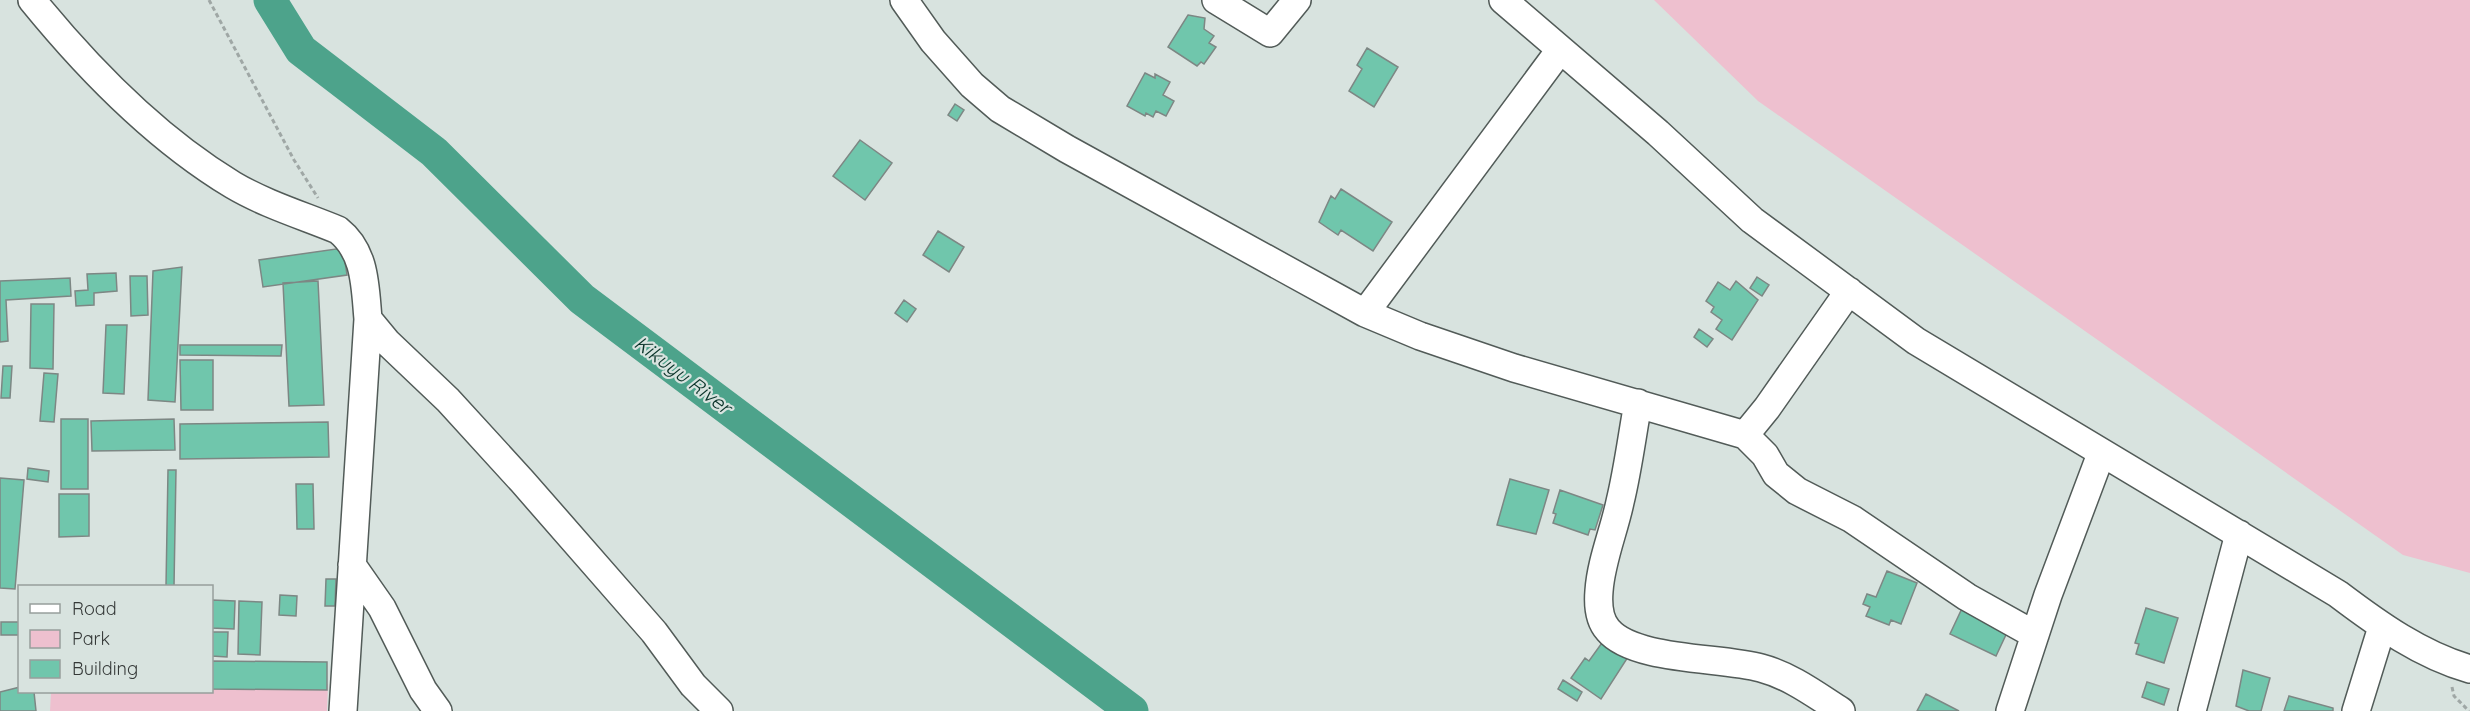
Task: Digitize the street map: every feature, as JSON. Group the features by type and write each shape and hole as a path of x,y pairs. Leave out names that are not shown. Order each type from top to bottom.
{"street":[{"path":"32,0 108,85 175,146 235,186 338,230 348,238 362,265 368,319 343,711"},
{"path":"904,0 933,41 972,85 1000,109 1067,149 1365,313 1419,336 1514,368 1745,435 1765,455 1776,474 1797,491 1852,519 1967,597 2036,635"},
{"path":"1216,0 1270,33 1297,0"},
{"path":"1503,0 1658,133 1752,220 1916,341 2338,594 2382,627 2444,662 2470,669"},
{"path":"1365,313 1560,50"},
{"path":"1745,435 1767,408 1849,291"},
{"path":"368,319 387,342 448,400 522,480 654,632 693,685 718,711"},
{"path":"1638,403 1620,501 1599,590 1600,612 1607,630 1620,640 1643,649 1685,658 1730,662 1762,668 1791,680 1841,711"},
{"path":"2009,711 2101,453"},
{"path":"2192,711 2239,534"},
{"path":"352,565 382,608 423,690 438,711"},
{"path":"2356,711 2382,627"}],"path":[{"path":"209,0 294,160 319,200"}],"green space":[{"path":"1654,0 2470,0 2470,573 2403,555 1758,101"},
{"path":"213,680 328,684 327,711 50,711 51,693 213,693"}],"building":[{"path":"1188,15 1205,18 1204,29 1214,36 1209,43 1216,47 1204,64 1201,62 1197,66 1168,47"},
{"path":"1367,48 1398,67 1374,107 1349,91 1362,69 1357,65"},
{"path":"1145,73 1155,78 1155,74 1170,82 1163,95 1174,101 1166,116 1156,111 1153,117 1146,113 1145,116 1127,106"},
{"path":"955,104 964,110 957,121 948,115"},
{"path":"860,140 892,163 865,200 833,176"},
{"path":"1341,189 1392,222 1373,251 1341,230 1338,235 1319,222 1331,196 1335,199"},
{"path":"938,231 964,247 949,272 923,255"},
{"path":"343,248 347,275 263,287 259,260"},
{"path":"182,267 175,402 148,400 153,271"},
{"path":"116,273 117,291 94,293 94,305 76,306 75,291 88,290 87,274"},
{"path":"130,276 147,276 148,315 131,316"},
{"path":"1757,277 1769,285 1762,296 1750,288"},
{"path":"70,278 71,296 6,300 8,341 0,342 0,281"},
{"path":"318,281 324,405 289,406 283,283"},
{"path":"1736,281 1758,300 1732,340 1716,329 1722,320 1711,312 1714,307 1706,301 1718,282 1730,290"},
{"path":"904,300 916,309 907,322 895,313"},
{"path":"31,304 54,304 53,369 30,368"},
{"path":"106,325 127,325 124,394 103,393"},
{"path":"1699,329 1713,339 1707,347 1694,337"},
{"path":"180,345 282,345 281,356 180,355"},
{"path":"180,360 213,360 213,410 181,410"},
{"path":"3,366 12,366 10,398 1,398"},
{"path":"44,373 58,374 54,422 40,421"},
{"path":"61,419 88,419 88,489 61,489"},
{"path":"174,419 175,450 92,451 91,421"},
{"path":"328,422 329,457 180,459 180,424"},
{"path":"28,468 49,471 48,482 27,479"},
{"path":"168,470 176,470 174,585 166,585"},
{"path":"0,478 24,480 15,589 0,588"},
{"path":"1510,479 1549,490 1536,534 1497,525"},
{"path":"296,484 313,484 314,529 297,529"},
{"path":"1560,490 1603,505 1595,530 1590,529 1588,535 1553,523 1556,514 1553,513"},
{"path":"59,494 89,494 89,536 59,537"},
{"path":"1887,571 1917,583 1901,624 1891,620 1889,625 1866,616 1870,607 1863,604 1867,594 1876,597"},
{"path":"326,579 336,579 335,606 325,606"},
{"path":"280,595 297,596 296,616 279,615"},
{"path":"213,600 235,601 234,629 213,628"},
{"path":"239,601 262,602 260,655 238,654"},
{"path":"1965,602 2011,624 1996,656 1950,634"},
{"path":"2146,608 2178,618 2164,663 2136,654 2139,644 2135,643"},
{"path":"1,622 18,622 18,635 1,635"},
{"path":"213,632 228,632 227,657 213,656"},
{"path":"1604,640 1628,657 1601,699 1571,678 1585,658 1589,661"},
{"path":"213,661 327,662 327,690 213,689"},
{"path":"2243,670 2270,678 2261,711 2249,711 2236,706"},
{"path":"1563,680 1582,692 1577,701 1558,689"},
{"path":"2147,682 2169,689 2164,705 2142,697"},
{"path":"18,688 18,693 34,693 36,711 0,711 0,692"},
{"path":"1926,694 1959,711 1917,711"},
{"path":"2289,696 2333,708 2333,711 2284,711"}],"waterway":[{"name":"Kikuyu River","path":"270,0 301,50 434,152 582,299 1132,711"}]}
